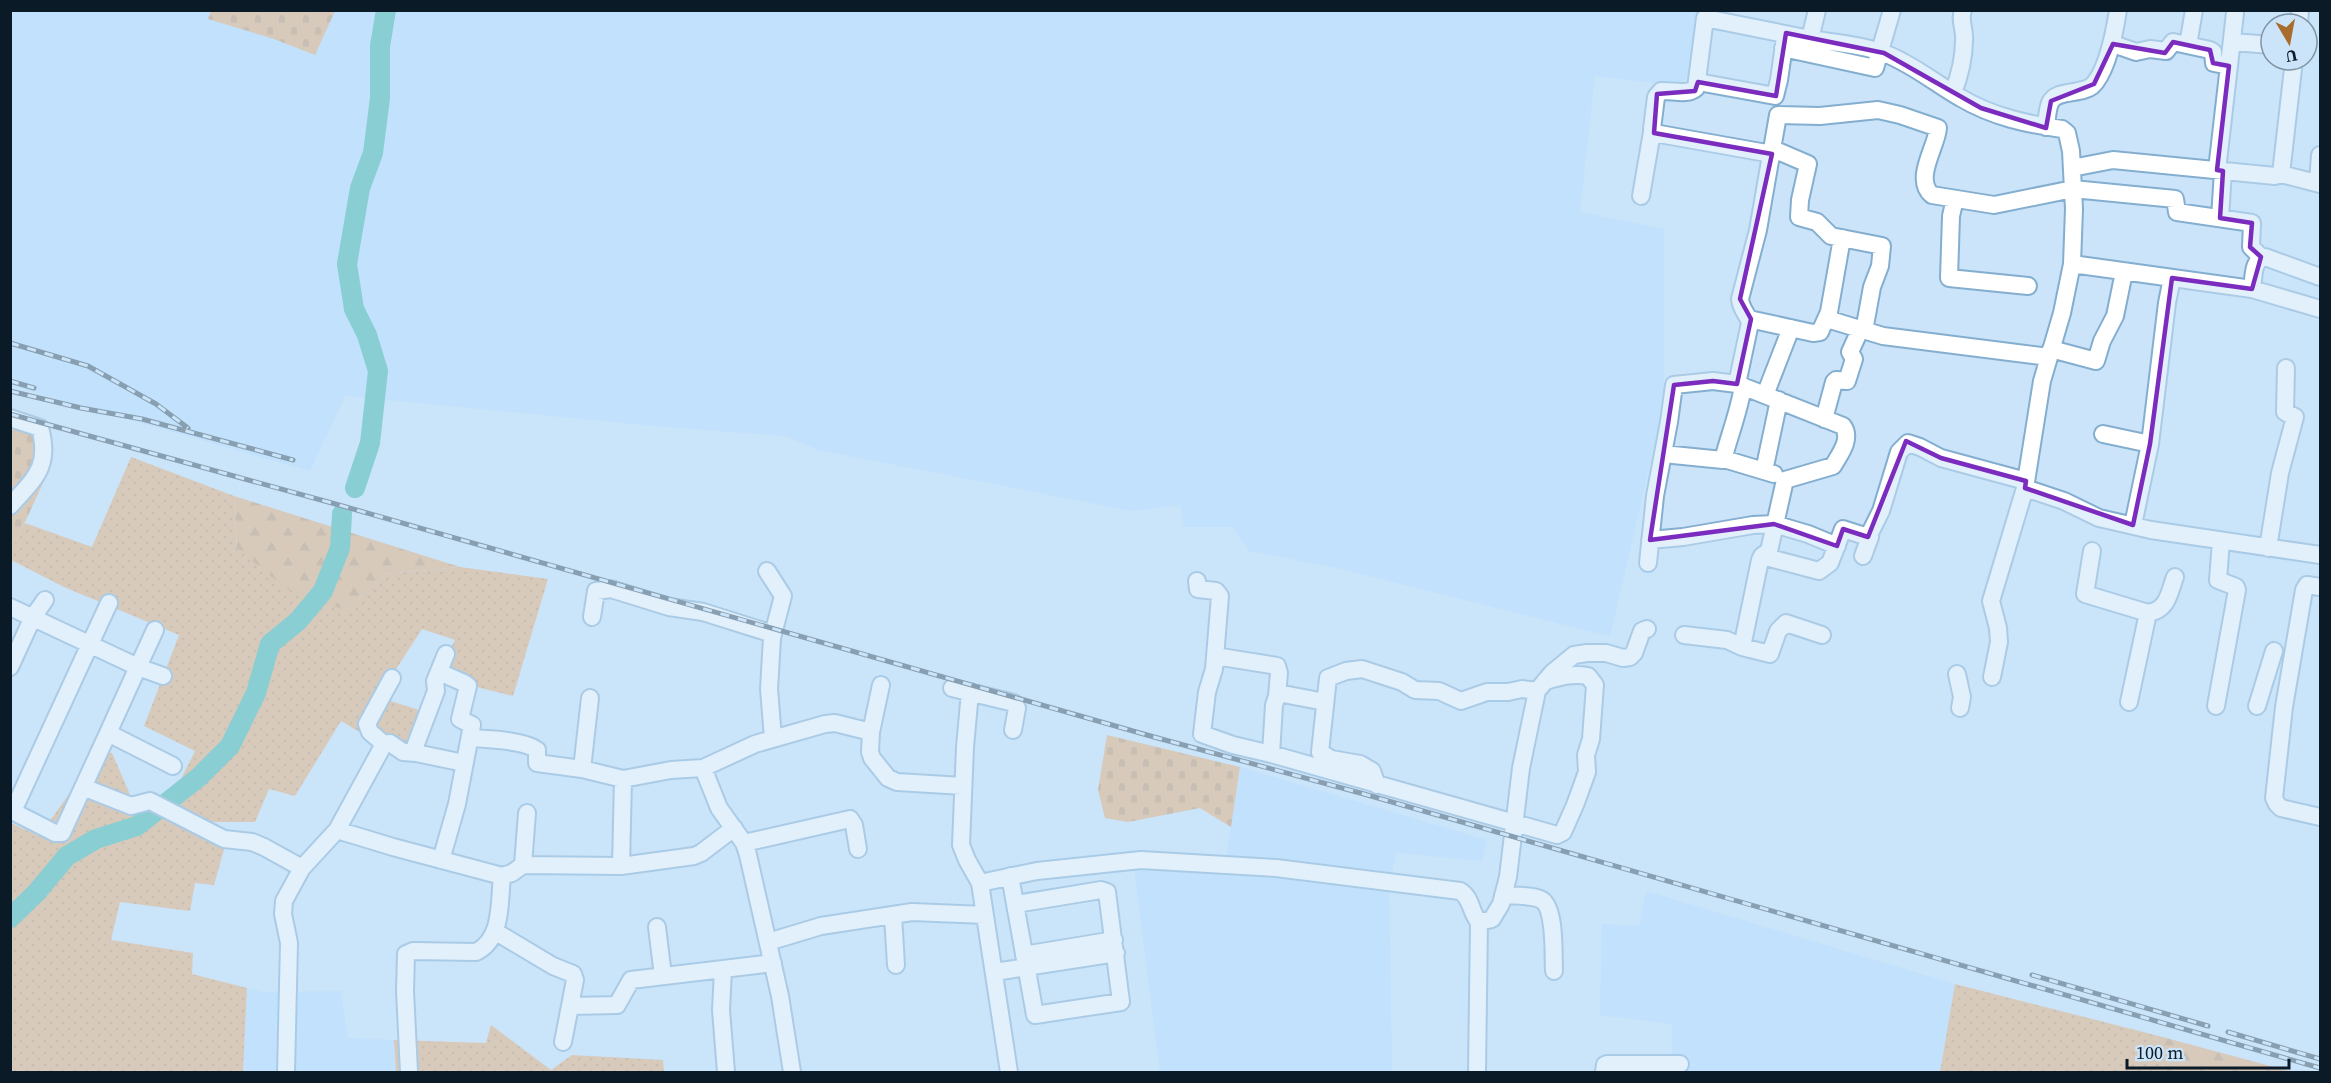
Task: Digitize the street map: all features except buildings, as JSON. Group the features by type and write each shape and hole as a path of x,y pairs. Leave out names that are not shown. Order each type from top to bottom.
{"street":[{"path":"1810,39 1817,10"},
{"path":"1641,196 1656,97 1658,92 1692,91 1698,82 1705,18 1874,68 1881,52 1892,10"},
{"path":"1953,93 1961,71 1965,38 1961,19 1963,10"},
{"path":"2046,127 2051,101 2059,95 2084,90 2093,85 2113,44 2118,10"},
{"path":"2188,45 2194,10"},
{"path":"2220,218 2220,170 2235,13"},
{"path":"1785,41 1810,39 1881,52 1913,66 1953,93 1981,108 2005,118 2062,129 2067,133 2071,151 2073,189 2072,264 2062,313 2042,381 2026,484 1990,602 1998,628 1999,642 1992,677"},
{"path":"1698,82 1774,96 1785,41"},
{"path":"2113,44 2136,52 2150,49 2166,51 2171,42 2188,45 2212,51 2214,63 2229,66"},
{"path":"2233,42 2259,44"},
{"path":"2281,174 2293,72"},
{"path":"1842,238 1827,319 1819,333 1749,319 1742,310 1740,299 1758,230 1778,115 1820,116 1878,110 1900,115 1938,128 1929,153 1926,187 1932,195 1994,205 2073,189 2175,199 2177,212 2252,223 2251,247 2261,257"},
{"path":"1652,132 1664,136 1772,152 1809,164 1800,200 1799,217 1814,220 1828,234 1874,243 1883,248 1862,330 1850,352 1854,359 1849,378 1847,381 1834,382 1824,419"},
{"path":"2072,168 2113,160 2275,176 2281,174 2319,184 2320,155"},
{"path":"1955,199 1951,216 1949,278 2028,286"},
{"path":"2252,289 2256,262 2265,256 2320,277"},
{"path":"2072,264 2252,289 2320,309"},
{"path":"1827,319 1892,337 2050,353 2096,361 2102,341 2115,316 2124,272"},
{"path":"2133,525 2150,444 2172,278"},
{"path":"1724,459 1726,445 1739,412 1740,385 1749,319"},
{"path":"1764,471 1772,398 1791,328"},
{"path":"2268,548 2280,473 2295,417 2285,412 2286,368"},
{"path":"1648,563 1655,496 1674,385 1713,381 1740,385 1838,423 1847,431 1847,439 1830,468 1785,480 1724,459 1722,461 1663,454"},
{"path":"10,418 40,428 45,452 40,472 10,506"},
{"path":"2103,434 2150,444"},
{"path":"1863,555 1870,537 1868,537 1881,510 1899,452 1904,445 1913,444 1941,458 2026,484 2099,518 2221,541 2320,555"},
{"path":"1742,647 1762,556 1769,551 1785,480"},
{"path":"1650,540 1774,524 1837,546"},
{"path":"1762,556 1818,571 1830,563 1843,529 1868,537"},
{"path":"2216,706 2236,590 2236,587 2219,582 2217,579 2221,541"},
{"path":"2092,551 2085,594 2148,613 2162,609 2175,577"},
{"path":"767,571 783,596 773,633 769,689 773,738"},
{"path":"1197,581 1198,589 1216,591 1220,594 1215,656 1207,692 1202,734 1233,745 1377,785 1423,796 1553,835 1560,834 1575,805 1587,772 1586,755 1591,739 1591,714 1595,698 1593,681 1588,676 1566,675 1541,686 1508,692 1487,692 1459,701 1439,691 1415,690 1402,682 1378,673 1355,669 1328,678 1320,752 1331,759 1364,765 1372,771 1377,785"},
{"path":"2320,587 2306,585 2304,590 2284,707 2274,798 2281,808 2320,817"},
{"path":"592,617 596,591 611,589 669,607 703,612 773,633"},
{"path":"10,667 33,617 45,600"},
{"path":"109,603 12,811 55,832 62,833 155,630"},
{"path":"10,607 138,667 163,676"},
{"path":"2129,702 2148,613"},
{"path":"1684,635 1722,639 1771,654 1778,631 1786,623 1822,634"},
{"path":"1479,922 1492,919 1501,904 1516,824 1521,768 1541,686 1574,655 1606,653 1623,658 1630,657 1634,653 1642,631 1647,629"},
{"path":"2257,706 2274,651"},
{"path":"413,752 436,691 435,684 446,654"},
{"path":"1215,656 1277,666 1279,673 1274,705 1271,754"},
{"path":"439,672 468,686 460,719 472,725 457,804 441,860"},
{"path":"1958,674 1962,697 1960,708"},
{"path":"384,744 370,732 367,724 392,678"},
{"path":"881,685 871,732 870,756 892,780 963,786"},
{"path":"952,688 1014,703 1017,708 1013,730"},
{"path":"970,692 961,845 980,883 1009,1072"},
{"path":"1277,696 1283,694 1325,702"},
{"path":"582,769 590,698"},
{"path":"470,738 533,747 537,750 537,763 582,769 623,779 671,770 703,768 773,738 831,723 871,732"},
{"path":"108,733 173,766"},
{"path":"384,744 390,743 403,752 413,752 464,764"},
{"path":"286,1072 289,943 283,914 284,901 302,868 337,830 384,744"},
{"path":"703,768 719,808 744,843 773,963 792,1072"},
{"path":"621,866 623,779"},
{"path":"83,787 131,806 157,805 224,839 252,842 264,846 302,868"},
{"path":"523,865 527,813"},
{"path":"744,843 849,819 854,825 858,849"},
{"path":"337,830 502,876 512,873 523,865 621,866 694,856 734,828"},
{"path":"980,883 1010,876 1130,860 1276,868 1460,891 1469,900 1479,922 1477,1072"},
{"path":"409,1072 405,991 406,954 413,951 476,952 482,949 496,932 502,876"},
{"path":"1010,876 1036,1016 1121,1002 1115,946 1105,890 1016,904"},
{"path":"1503,895 1540,899 1547,907 1552,929 1554,970"},
{"path":"768,942 821,926 920,911 986,915"},
{"path":"893,915 896,964"},
{"path":"657,927 663,976"},
{"path":"496,932 553,966 573,974 575,980 563,1041"},
{"path":"995,972 1025,961 1115,946"},
{"path":"570,1006 617,1005 631,980 773,963"},
{"path":"723,970 721,1010 726,1072"},
{"path":"1604,1072 1607,1064 1680,1064"}],"highlighted area":[{"path":"1786,33 1884,53 1981,108 2046,128 2051,101 2094,84 2113,44 2165,53 2173,42 2210,50 2213,63 2229,66 2217,170 2223,171 2220,218 2252,223 2250,247 2261,257 2252,289 2172,278 2150,444 2133,525 2025,488 2026,481 1941,458 1906,441 1868,537 1843,529 1837,546 1774,524 1650,540 1674,385 1713,381 1737,384 1751,319 1740,299 1772,154 1654,133 1657,94 1695,91 1698,82 1776,96"}],"shaded area":[{"path":"10,11 1698,11 1690,77 1679,86 1595,76 1580,212 1664,229 1664,405 1610,636 1336,568 1249,551 1233,527 1184,527 1180,505 1132,511 818,450 785,436 665,427 345,396 310,471 11,386"},
{"path":"1240,767 1487,840 1482,861 1397,853 1389,883 1392,1072 1160,1072 1132,853 1226,860"},
{"path":"1646,891 1955,984 1940,1072 1672,1072 1672,1024 1600,1015 1602,924 1639,926"},
{"path":"247,988 262,992 341,991 348,1038 394,1040 396,1072 243,1072"}],"green space":[{"path":"211,10 335,11 315,55 274,39 208,19"},
{"path":"11,429 47,436 45,479 11,552"},
{"path":"131,457 234,496 237,548 345,610 386,574 460,567 548,579 513,696 436,677 455,640 422,629 378,697 422,711 405,759 341,721 295,796 269,789 255,822 207,822 225,846 214,885 195,883 190,911 120,902 111,940 193,953 192,974 247,988 243,1072 11,1072 11,823 39,836 100,751 112,753 138,813 161,819 195,751 144,726 179,635 64,587 11,560 10,552 25,523 92,547"},
{"path":"234,496 460,567 386,574 345,610 285,588 237,548"},
{"path":"1107,735 1240,767 1231,827 1200,808 1128,822 1105,818 1098,790"},
{"path":"1955,984 2155,1035 2164,1072 1940,1072"},
{"path":"491,1025 551,1070 572,1055 663,1060 664,1072 396,1072 394,1040 486,1043"},
{"path":"2155,1035 2293,1072 2164,1072"}],"waterway":[{"path":"355,488 370,443 378,371 367,335 354,309 347,264 360,188 373,153 380,98 380,46 386,10"},
{"path":"10,918 36,893 67,856 96,839 137,826 199,777 230,746 256,693 270,644 298,621 323,591 340,548 342,514"}],"railway":[{"path":"10,343 88,366 156,404 188,428"},
{"path":"10,381 34,388"},
{"path":"10,391 81,408 142,419 293,460"},
{"path":"10,414 339,505 1154,737 1364,794 2320,1068"},
{"path":"2032,975 2208,1026"},
{"path":"2228,1032 2320,1059"}]}
